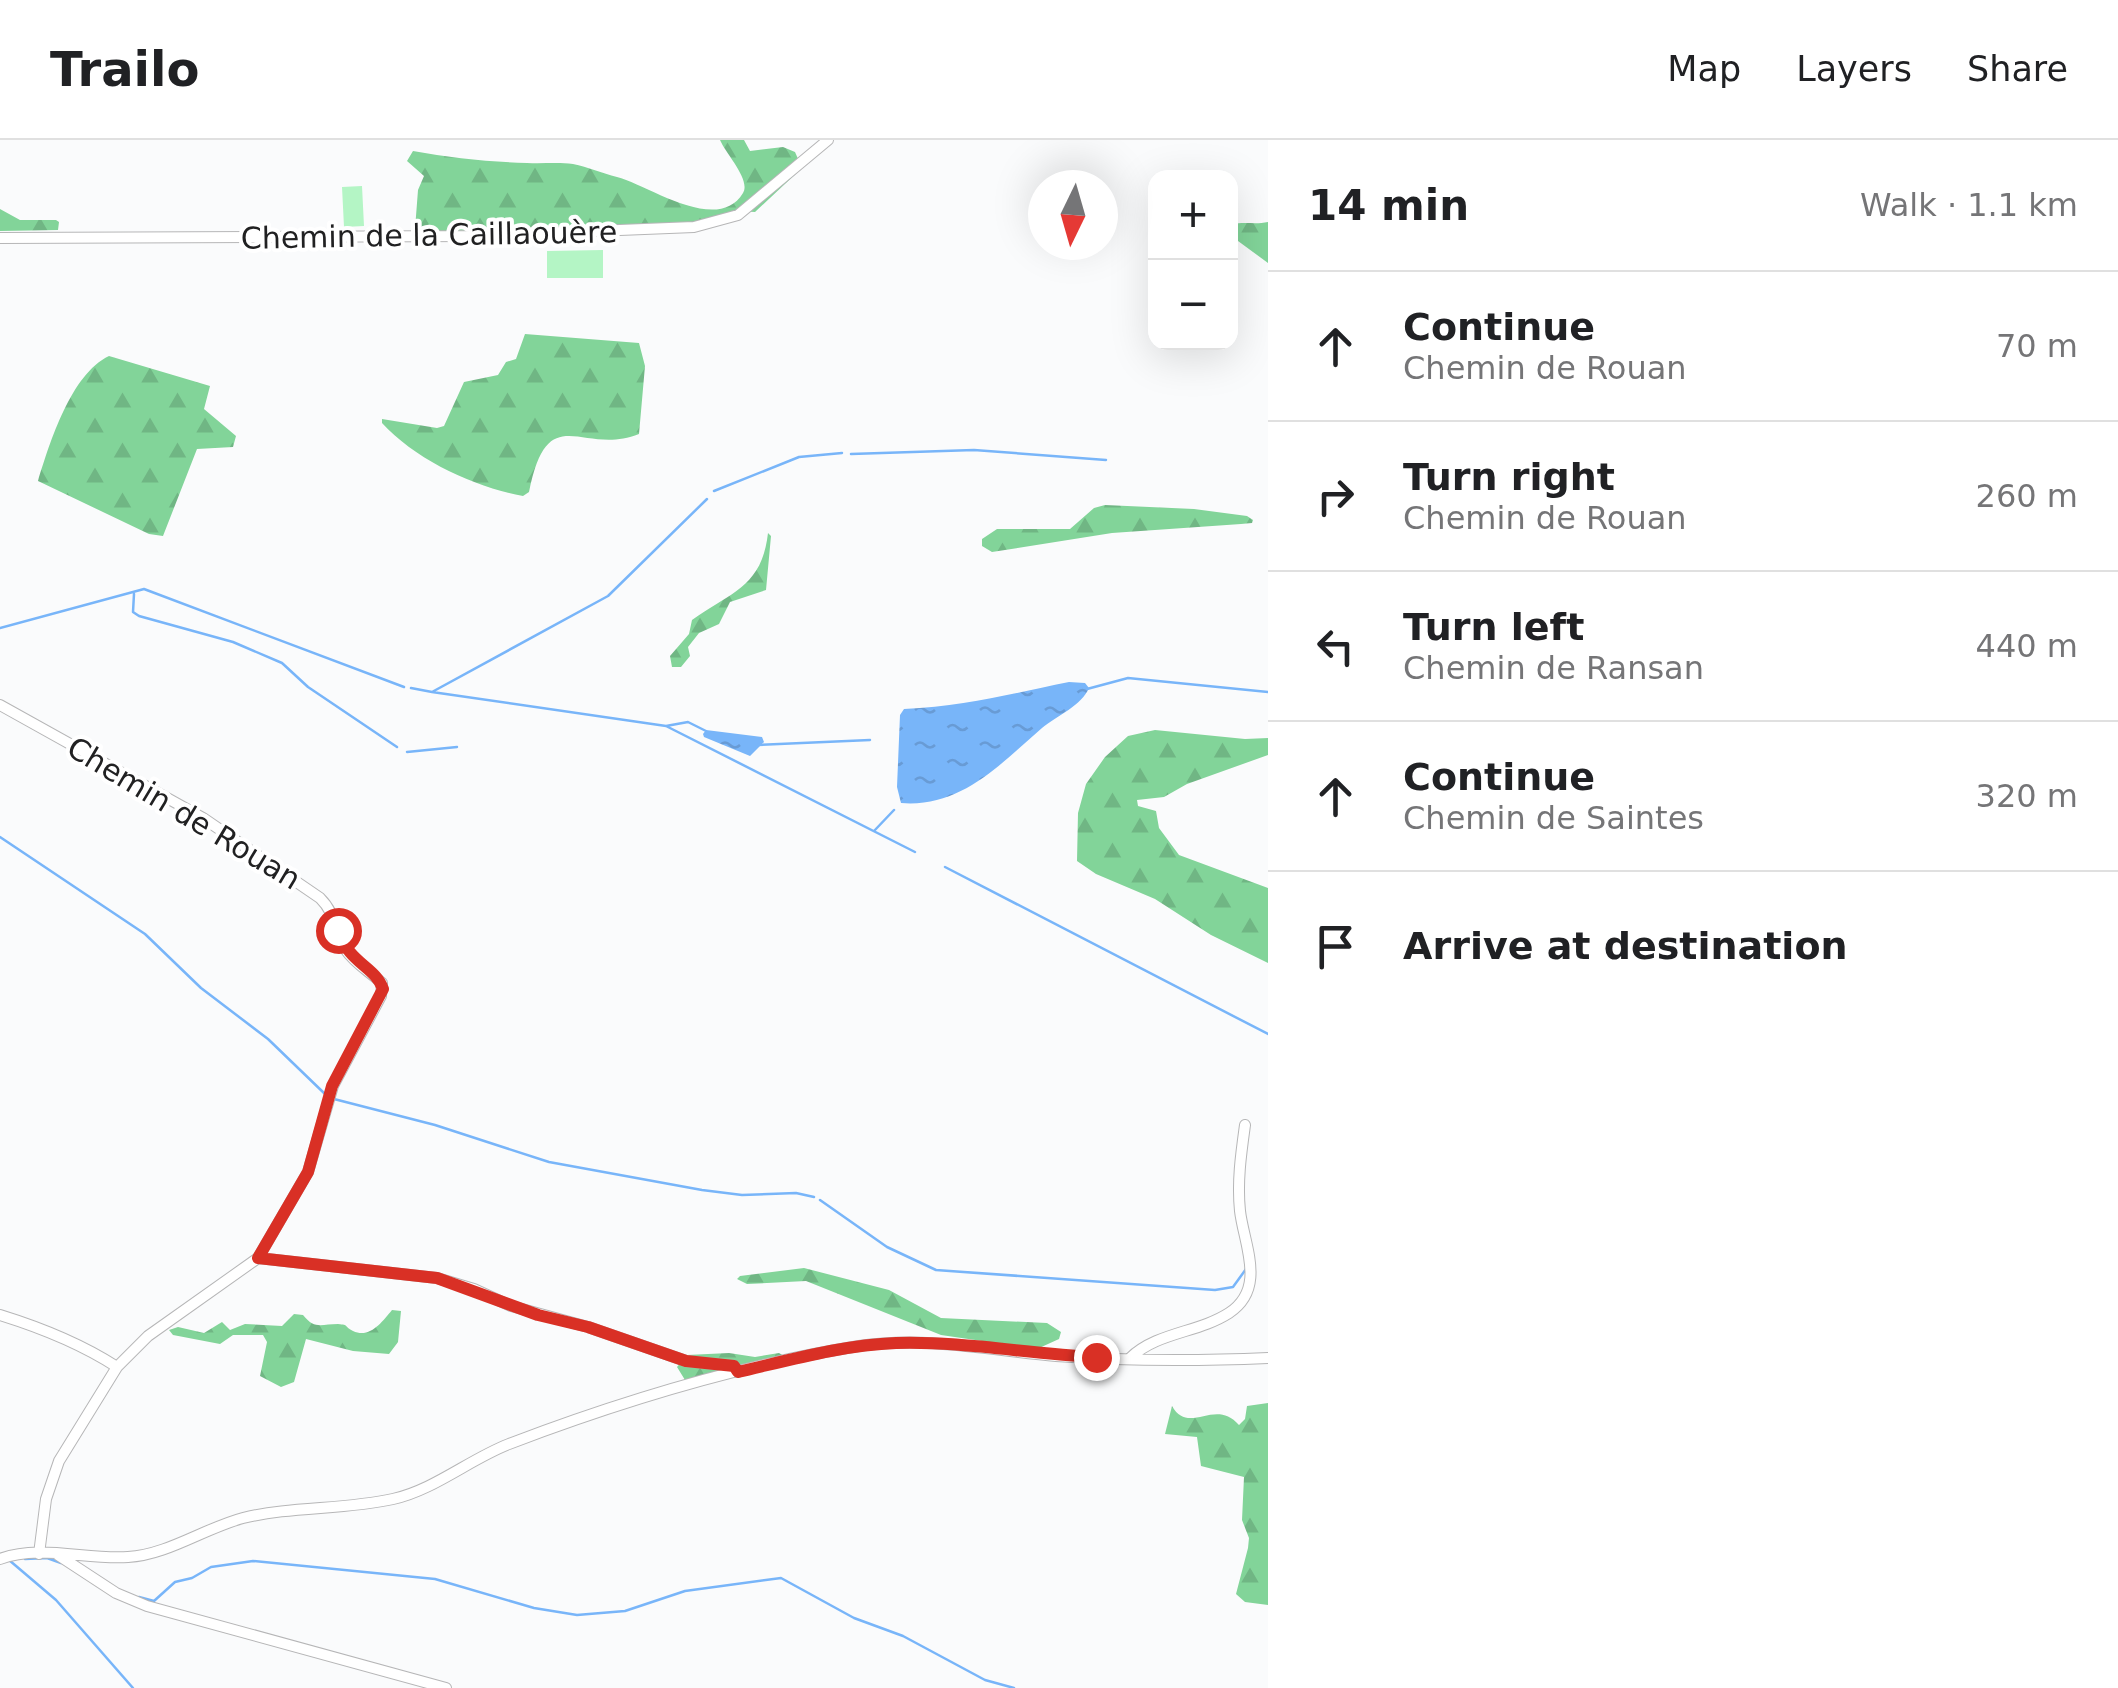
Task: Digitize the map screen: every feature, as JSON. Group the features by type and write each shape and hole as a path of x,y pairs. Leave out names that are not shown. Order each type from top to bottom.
{"street":[{"name":"Chemin de la Caillaouère","path":"0,238 471,236 694,227 738,215 828,140"},
{"name":"Chemin de Rouan","path":"0,705 203,818 295,880 333,911 348,952 382,983 380,996 332,1086 308,1172 258,1258"},
{"path":"1130,1358 1142,1346 1212,1321 1242,1302 1252,1272 1240,1212 1240,1167 1246,1125"},
{"path":"38,1554 46,1499 59,1460 117,1367 148,1336 258,1258 437,1278 538,1315 588,1327 686,1361 734,1366 738,1372"},
{"path":"0,1315 86,1346 117,1367"},
{"path":"0,1559 14,1554 128,1557 242,1519 398,1498 494,1450 584,1416 738,1372 861,1346 957,1344 1056,1356 1175,1361 1268,1358"},
{"path":"57,1554 116,1593 147,1606 446,1688"}],"green space":[{"path":"720,140 744,140 750,151 783,147 795,152 802,168 755,212 736,211 693,222 424,232 415,229 418,190 424,176 407,161 413,151 484,161 573,164 682,204 717,209 732,205 745,188"},
{"path":"362,186 364,226 344,227 342,187"},
{"path":"0,209 20,220 56,220 58,230 0,231"},
{"path":"1268,222 1268,263 1238,241 1238,224"},
{"path":"603,250 603,278 547,278 547,251"},
{"path":"525,334 639,343 645,366 639,434 619,439 557,438 546,446 529,492 523,496 447,470 411,449 382,423 382,419 444,426 464,382 498,375 506,362 516,359"},
{"path":"109,356 210,386 204,409 236,436 233,447 197,449 163,536 149,534 38,481 73,393 96,365"},
{"path":"1105,505 1194,509 1253,520 1112,533 992,552 982,546 982,539 997,529 1070,529 1094,508"},
{"path":"768,533 771,536 766,590 730,602 719,624 699,633 688,647 690,656 681,667 672,667 670,656 689,634 692,620 752,577 765,551"},
{"path":"1155,730 1268,738 1268,755 1187,784 1164,797 1137,800 1138,806 1156,811 1159,828 1179,855 1268,888 1268,963 1211,935 1155,899 1096,874 1077,861 1078,813 1086,784 1105,757 1128,736"},
{"path":"804,1268 889,1290 941,1318 1047,1323 1061,1332 1059,1339 1037,1349 941,1335 806,1281 747,1284 737,1279"},
{"path":"392,1310 401,1311 398,1342 389,1354 353,1351 306,1339 294,1382 281,1387 260,1376 267,1342 263,1335 233,1335 220,1344 173,1335 169,1330 178,1327 204,1333 222,1322 230,1330 245,1324 282,1326 294,1314 315,1324 342,1324 365,1333"},
{"path":"687,1355 784,1356 685,1380 677,1367"},
{"path":"1268,1403 1268,1605 1245,1602 1236,1594 1249,1538 1242,1520 1244,1477 1201,1466 1197,1437 1165,1434 1172,1406 1186,1418 1221,1414 1239,1425 1245,1419 1247,1406"}],"water":[{"path":"1069,682 1085,683 1089,688 1075,705 979,780 943,798 901,803 897,787 900,715 904,709 968,702"},
{"path":"706,730 762,737 764,742 750,756 704,737"}],"waterway":[{"path":"851,454 974,450 1106,460"},
{"path":"714,491 799,457 842,453"},
{"path":"411,688 432,692 608,596 707,499"},
{"path":"0,628 144,589 404,687"},
{"path":"134,594 133,612 139,616 233,642 282,663 308,687 397,747"},
{"path":"1087,689 1128,678 1268,692"},
{"path":"432,692 666,726 915,852"},
{"path":"666,726 688,722 706,731"},
{"path":"757,745 870,740"},
{"path":"407,752 457,747"},
{"path":"874,831 894,810"},
{"path":"0,837 145,934 201,988 268,1039 325,1094"},
{"path":"945,867 1268,1034"},
{"path":"334,1099 435,1125 549,1162 702,1190 814,1197"},
{"path":"820,1200 887,1247 936,1270 1215,1290 1233,1287 1246,1269"},
{"path":"25,1559 47,1558 61,1563"},
{"path":"9,1560 56,1600 133,1688"},
{"path":"139,1597 154,1601 175,1582 211,1567 253,1561 435,1579 534,1608 577,1615 625,1611 685,1591 781,1578 854,1618 903,1636 985,1680 1014,1688"}],"route":[{"path":"338,930 355,962 377,978 383,989 332,1086 308,1172 258,1258 437,1278 538,1315 588,1327 686,1361 734,1366 738,1372 861,1346 894,1343 957,1344 1096,1357"}]}
